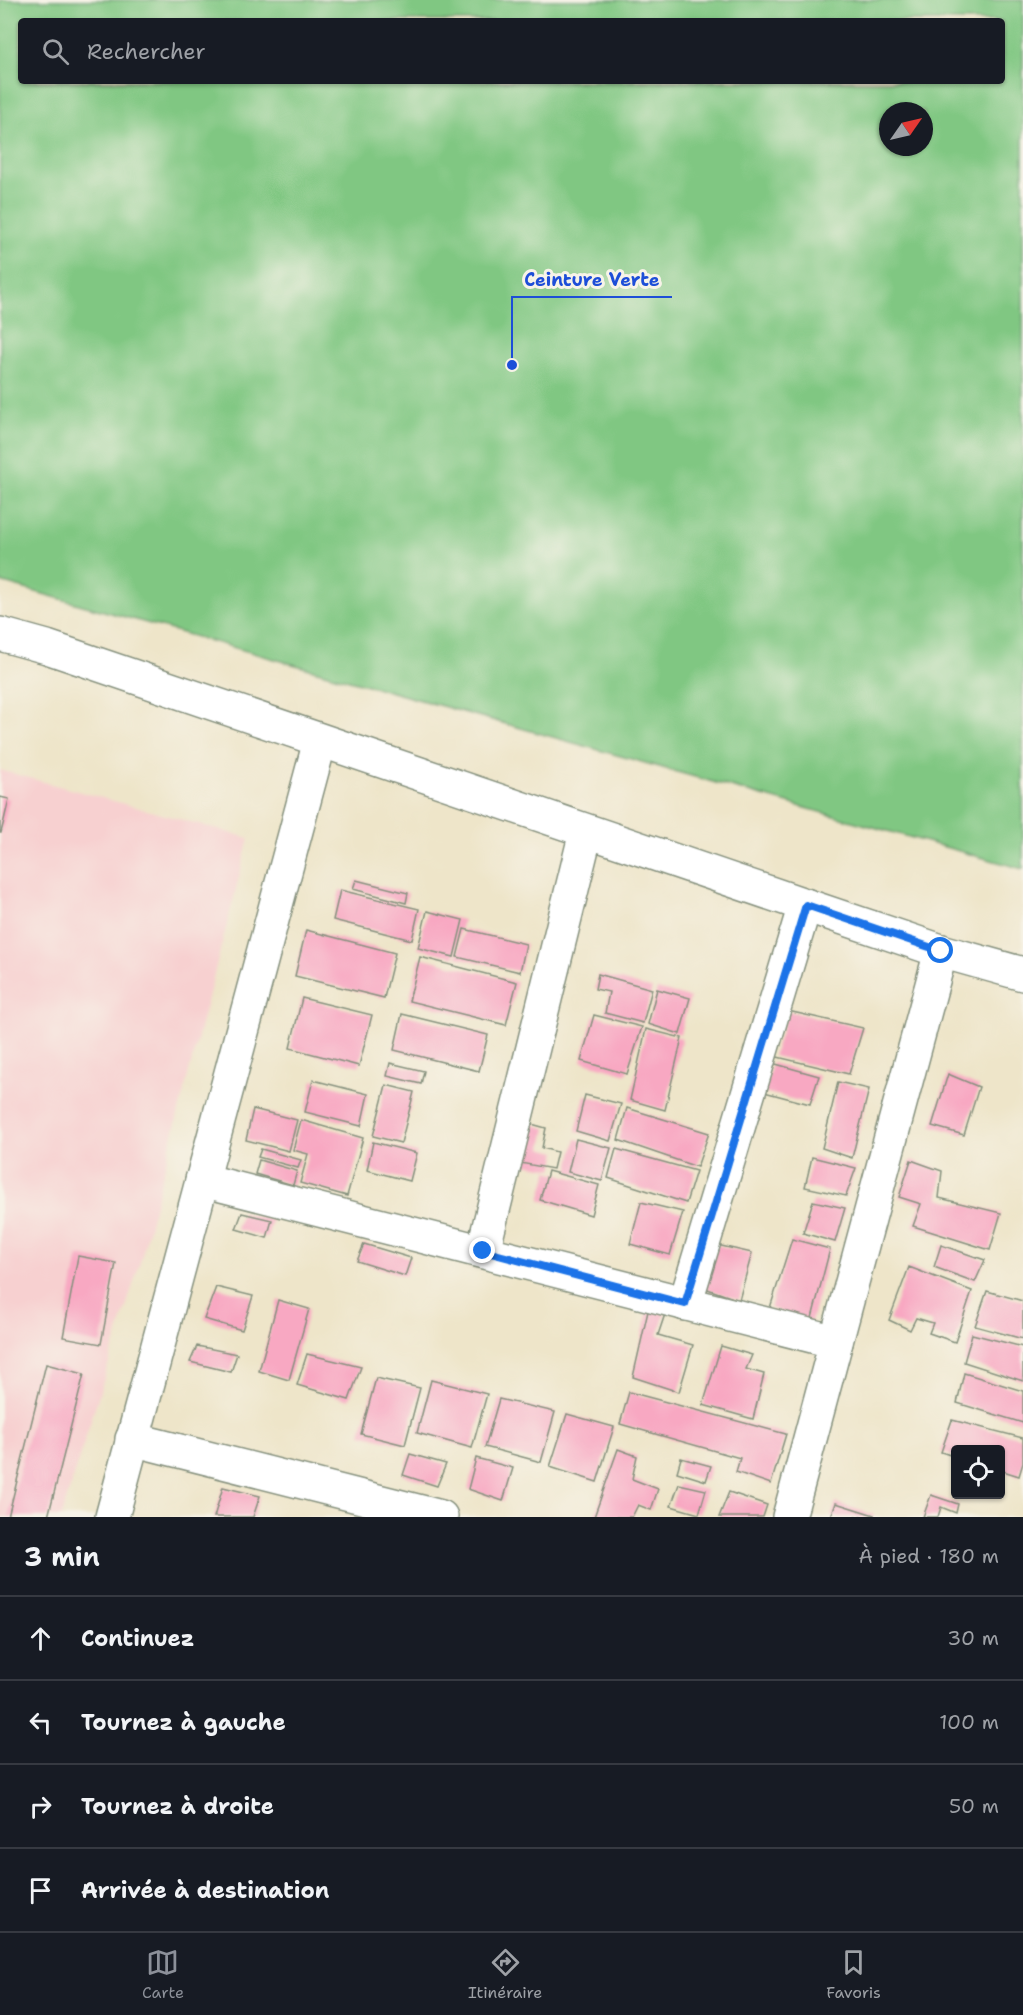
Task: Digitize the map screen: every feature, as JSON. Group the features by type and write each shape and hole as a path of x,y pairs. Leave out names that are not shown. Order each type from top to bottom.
{"street":[{"path":"0,634 47,647 941,951 1023,974"},
{"path":"111,1517 320,741"},
{"path":"483,1251 586,832"},
{"path":"685,1304 806,905"},
{"path":"789,1517 941,951"},
{"path":"202,1180 836,1342"},
{"path":"132,1439 441,1517"}],"shaded area":[{"path":"0,770 249,838 141,1259 61,1517 0,1517"}],"green space":[{"path":"0,0 1023,0 1023,869 0,582"}],"building":[{"path":"0,797 9,799 1,833 0,833"},
{"path":"356,880 408,893 406,903 353,889"},
{"path":"340,890 419,909 412,940 333,920"},
{"path":"427,911 463,920 454,957 418,948"},
{"path":"464,929 526,944 520,972 457,957"},
{"path":"306,930 395,953 384,998 295,976"},
{"path":"420,957 517,982 506,1025 409,1001"},
{"path":"598,974 652,989 643,1023 605,1013 609,992 595,989"},
{"path":"657,989 690,998 680,1034 648,1024"},
{"path":"302,998 372,1015 359,1066 290,1048"},
{"path":"788,1011 863,1028 849,1074 773,1056"},
{"path":"402,1014 488,1035 479,1071 394,1050"},
{"path":"594,1015 642,1027 627,1074 581,1061"},
{"path":"646,1029 682,1038 665,1110 630,1100"},
{"path":"390,1063 424,1071 421,1084 387,1076"},
{"path":"772,1063 819,1076 810,1104 764,1092"},
{"path":"948,1074 979,1087 964,1135 932,1126"},
{"path":"313,1080 368,1094 361,1126 305,1112"},
{"path":"838,1082 869,1089 852,1158 822,1148"},
{"path":"386,1085 414,1092 401,1143 373,1136"},
{"path":"585,1095 621,1104 610,1141 576,1131"},
{"path":"627,1108 709,1133 697,1167 618,1140"},
{"path":"253,1109 297,1120 289,1151 246,1140"},
{"path":"301,1120 363,1138 347,1196 300,1183 308,1154 293,1150"},
{"path":"528,1123 546,1128 542,1148 557,1152 553,1169 520,1163"},
{"path":"576,1139 611,1148 602,1181 568,1172"},
{"path":"373,1142 417,1153 410,1181 367,1170"},
{"path":"261,1149 301,1160 298,1168 258,1157"},
{"path":"616,1149 696,1171 686,1203 608,1178"},
{"path":"812,1157 856,1168 846,1196 805,1187"},
{"path":"259,1160 297,1171 293,1185 255,1174"},
{"path":"911,1160 942,1171 939,1198 1001,1213 990,1250 913,1226 921,1204 899,1197"},
{"path":"548,1171 599,1185 591,1215 540,1200"},
{"path":"813,1201 845,1208 835,1242 803,1233"},
{"path":"641,1202 683,1212 670,1255 630,1244"},
{"path":"242,1213 272,1220 267,1238 236,1229"},
{"path":"792,1239 830,1249 811,1322 770,1308"},
{"path":"364,1244 411,1258 405,1276 357,1261"},
{"path":"717,1245 752,1253 739,1300 702,1287"},
{"path":"941,1245 985,1260 975,1282 934,1267"},
{"path":"78,1256 116,1263 101,1344 63,1337"},
{"path":"909,1267 972,1291 955,1342 929,1333 933,1323 916,1318 910,1330 889,1320"},
{"path":"216,1287 253,1296 242,1330 204,1319"},
{"path":"987,1291 1023,1301 1023,1339 975,1326"},
{"path":"278,1300 309,1309 289,1380 259,1371"},
{"path":"648,1311 665,1314 658,1335 693,1345 679,1392 633,1377"},
{"path":"972,1334 1023,1347 1023,1381 964,1362"},
{"path":"197,1346 237,1354 231,1372 190,1362"},
{"path":"721,1346 752,1355 746,1369 764,1374 753,1419 703,1405"},
{"path":"307,1354 361,1367 349,1400 297,1385"},
{"path":"46,1364 84,1374 48,1517 8,1517"},
{"path":"964,1373 1023,1391 1023,1423 957,1403"},
{"path":"376,1378 420,1388 405,1445 361,1434"},
{"path":"431,1380 487,1394 472,1448 417,1433"},
{"path":"629,1392 786,1434 771,1484 736,1472 740,1458 620,1424"},
{"path":"499,1399 555,1412 541,1462 485,1447"},
{"path":"567,1414 614,1427 597,1482 550,1467"},
{"path":"952,1420 1023,1438 1023,1463 1019,1476 1005,1472 1005,1445 951,1445 951,1455 941,1452"},
{"path":"618,1449 637,1456 632,1479 658,1489 651,1510 638,1505 632,1517 594,1517"},
{"path":"410,1454 446,1464 437,1486 403,1475"},
{"path":"476,1458 513,1468 503,1501 468,1489"},
{"path":"681,1458 711,1466 706,1481 677,1472"},
{"path":"679,1484 706,1490 699,1514 671,1506"},
{"path":"223,1487 260,1496 253,1517 214,1517"},
{"path":"729,1492 767,1505 763,1517 719,1517"},
{"path":"931,1495 958,1504 956,1513 941,1507 938,1517 923,1517"},
{"path":"836,1503 874,1515 873,1517 831,1517"}],"place":[{"name":"Ceinture Verte","path":"512,365"}],"route":[{"path":"483,1251 685,1304 806,905 941,951"}]}
